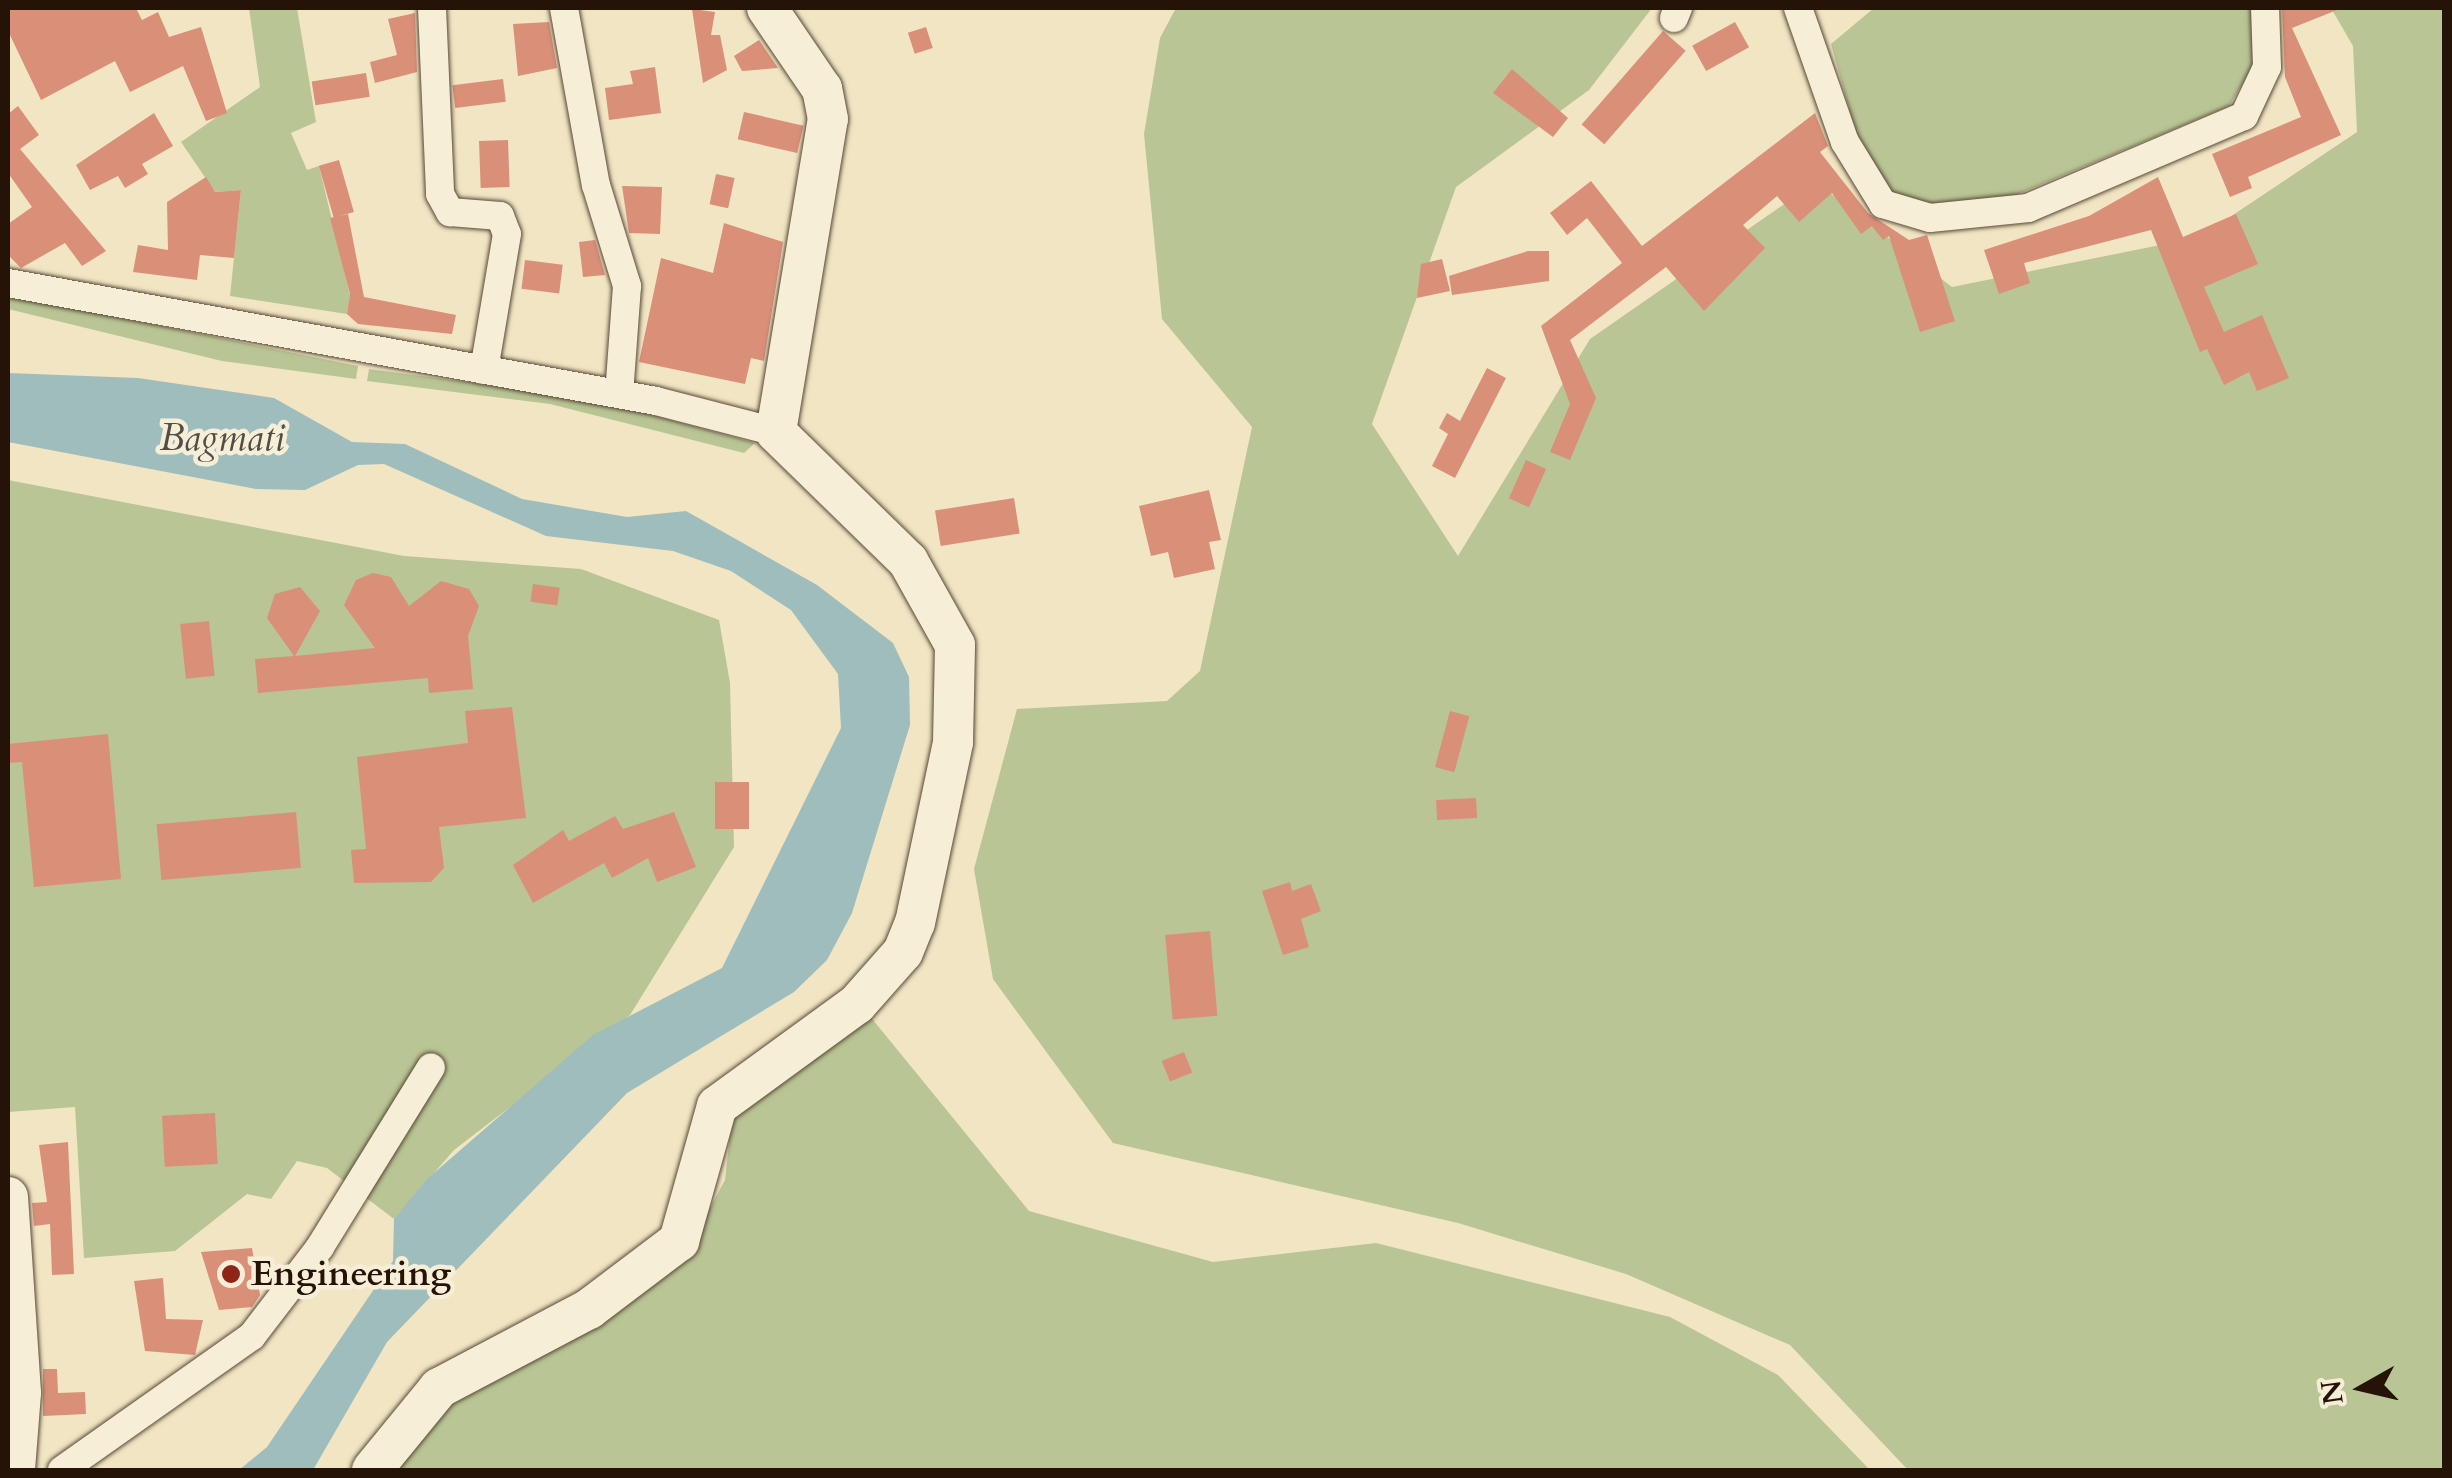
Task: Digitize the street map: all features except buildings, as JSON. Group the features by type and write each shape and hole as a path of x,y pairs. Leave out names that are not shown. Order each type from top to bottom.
{"street":[{"path":"432,8 440,194 450,212 500,216 507,234 484,370"},
{"path":"564,8 596,185 628,286 620,394"},
{"path":"767,8 822,89 828,119 776,432"},
{"path":"1798,8 1845,142 1883,204 1930,218 2028,208 2244,116 2267,67 2264,8"},
{"path":"8,284 620,394 776,432 908,561 955,645 953,742 915,923 903,952 856,1004 717,1106 679,1242 588,1309 439,1388 372,1470"},
{"path":"62,1470 252,1336 320,1247 431,1067"},
{"path":"8,1196 15,1470"}],"green space":[{"path":"249,8 297,8 316,122 291,133 307,170 319,166 350,295 347,314 230,296 241,190 215,192 181,142 260,87"},
{"path":"1176,8 1652,8 1589,90 1456,187 1372,424 1458,556 1590,339 1816,182 1952,287 2200,237 2357,132 2353,46 2331,8 2444,8 2444,1470 1908,1470 1790,1345 1626,1274 1458,1223 1113,1143 993,979 974,869 1017,709 1167,701 1200,671 1252,427 1162,319 1144,134 1160,38"},
{"path":"1874,8 2253,8 2254,65 2229,106 2008,198 1918,206 1889,190 1856,133 1831,44"},
{"path":"8,295 358,366 356,379 222,361 8,309"},
{"path":"369,369 594,399 755,443 744,453 550,404 367,381"},
{"path":"8,480 404,556 581,569 719,620 730,683 734,847 630,1015 454,1150 394,1219 327,1168 297,1161 271,1199 247,1194 175,1251 84,1258 75,1107 8,1112"},
{"path":"869,1015 1029,1211 1213,1262 1376,1243 1670,1317 1778,1375 1870,1470 394,1470 447,1399 689,1248 725,1180 733,1108"}],"water":[{"name":"Bagmati","path":"8,373 138,378 274,398 352,442 405,444 522,499 627,517 686,511 817,585 893,643 909,677 910,725 852,913 827,960 794,992 627,1093 387,1342 313,1470 239,1470 267,1447 393,1261 394,1219 427,1179 593,1035 722,968 841,728 838,674 791,610 731,571 673,551 546,536 384,464 358,465 305,490 256,489 8,442"}],"place":[{"name":"Engineering","path":"231,1274"}]}
